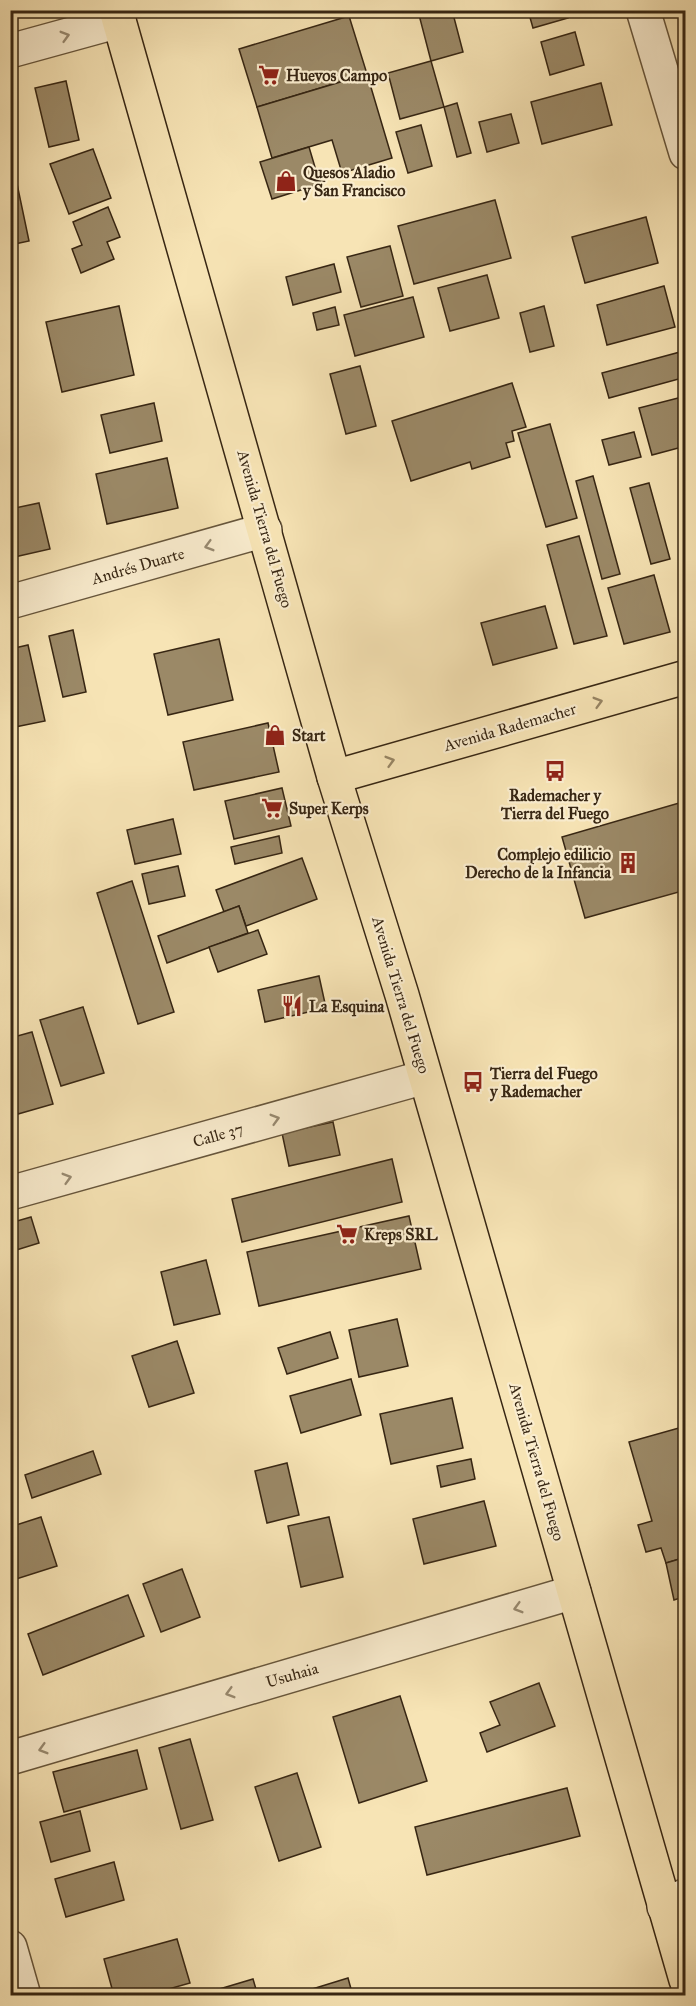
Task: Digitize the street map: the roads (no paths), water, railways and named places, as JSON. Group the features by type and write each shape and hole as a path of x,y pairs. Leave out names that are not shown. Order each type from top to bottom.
{"main road":[{"name":"Avenida Tierra del Fuego","path":"117,16 334,777 402,995 574,1592 675,1901 686,1980"},
{"name":"Avenida Rademacher","path":"334,777 686,677"}],"street":[{"path":"643,10 686,153"},
{"path":"10,51 117,16"},
{"name":"Andrés Duarte","path":"10,602 265,530"},
{"name":"Calle 37","path":"10,1193 425,1077"},
{"name":"Usuhaia","path":"10,1758 574,1592"},
{"path":"10,1947 24,1995"}],"place":[{"name":"Huevos Campo","path":"269,75"},
{"name":"Quesos Aladio y San Francisco","path":"286,181"},
{"name":"Start","path":"275,735"},
{"name":"Rademacher y Tierra del Fuego","path":"555,771"},
{"name":"Super Kerps","path":"272,808"},
{"name":"Complejo edilicio Derecho de la Infancia","path":"628,863"},
{"name":"La Esquina","path":"292,1006"},
{"name":"Tierra del Fuego y Rademacher","path":"473,1082"},
{"name":"Kreps SRL","path":"347,1234"}]}
